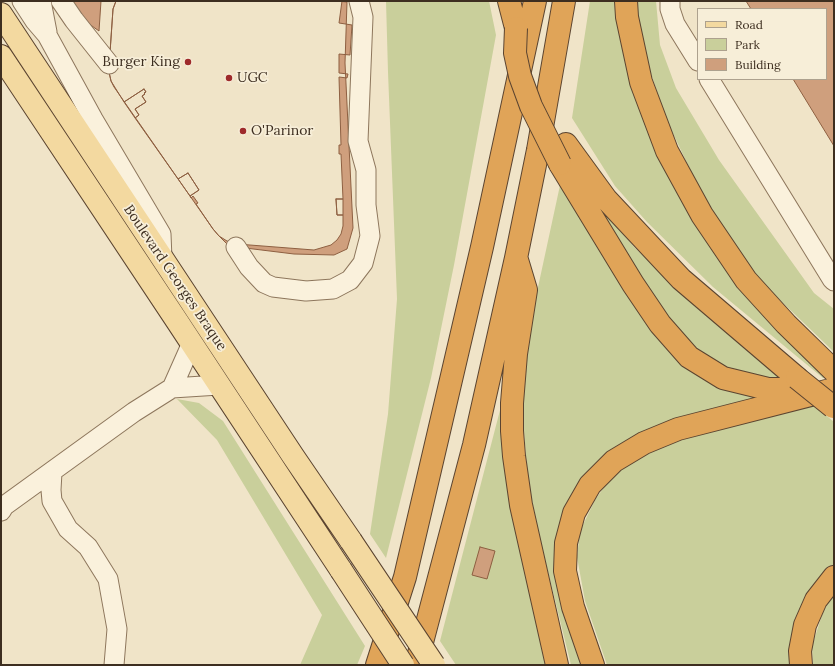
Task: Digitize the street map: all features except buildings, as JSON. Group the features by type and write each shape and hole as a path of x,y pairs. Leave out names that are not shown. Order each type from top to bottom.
{"highway":[{"path":"509,1 529,72 563,154 633,284 660,324 689,357 723,378 768,389 812,390 834,397"},
{"path":"377,665 405,577 482,247 520,36 521,1"},
{"path":"520,36 535,1"},
{"path":"416,665 474,445 516,258 538,150 564,1"},
{"path":"626,1 627,17 641,82 666,151 698,209 746,280 786,324 834,371"},
{"path":"563,154 681,279 797,378 834,397"},
{"path":"516,258 526,290 516,354 512,404 514,456 521,504 556,665"},
{"path":"593,665 572,606 565,571 566,543 574,513 590,485 614,461 644,443 678,429 834,397"},
{"path":"801,665 800,651 805,625 816,600 834,577"}],"main road":[{"name":"Boulevard Georges Braque","path":"1,14 293,456 352,541 434,665"},
{"name":"Boulevard Georges Braque","path":"1,56 192,343 403,665"}],"street":[{"path":"22,1 35,21 47,35 96,124 161,234 162,259"},
{"path":"40,1 47,35"},
{"path":"61,1 109,64"},
{"path":"236,247 249,267 264,283 273,287 306,291 333,289 350,280 364,263 370,236 366,206 366,170 358,141 363,17 360,1"},
{"path":"670,1 670,9 675,24 697,59"},
{"path":"710,80 834,281"},
{"path":"172,388 192,343"},
{"path":"1,511 4,506 134,412 172,388 219,385"},
{"path":"52,472 52,501 68,528 88,547 108,578 117,629 114,665"}],"green space":[{"path":"386,1 489,1 496,35 454,265 431,378 386,558 370,534 388,414 397,299"},
{"path":"590,1 619,1 653,134 683,204 730,275 828,376 823,378 713,287 647,222 615,186 572,118"},
{"path":"636,1 656,1 660,45 676,88 719,160 814,293 834,309 834,352 757,278 709,209 667,121 642,47"},
{"path":"562,176 639,313 670,351 779,399 629,440 560,537 584,665 571,665 540,539 528,481 524,431 524,369 532,315"},
{"path":"594,200 635,248 717,323 788,381 751,379 709,361 682,341 644,285"},
{"path":"505,391 550,665 456,665 440,641"},
{"path":"177,399 199,403 223,421 365,646 357,665 300,665 322,615 217,440"},
{"path":"814,405 834,422 834,564 819,577 802,606 795,665 607,665 585,601 577,557 580,531 595,500 614,473 659,444"},
{"path":"834,593 834,665 813,665 812,646 823,612"}],"place":[{"name":"Burger King","path":"188,62"},
{"name":"UGC","path":"229,78"},
{"name":"O'Parinor","path":"243,131"}]}
